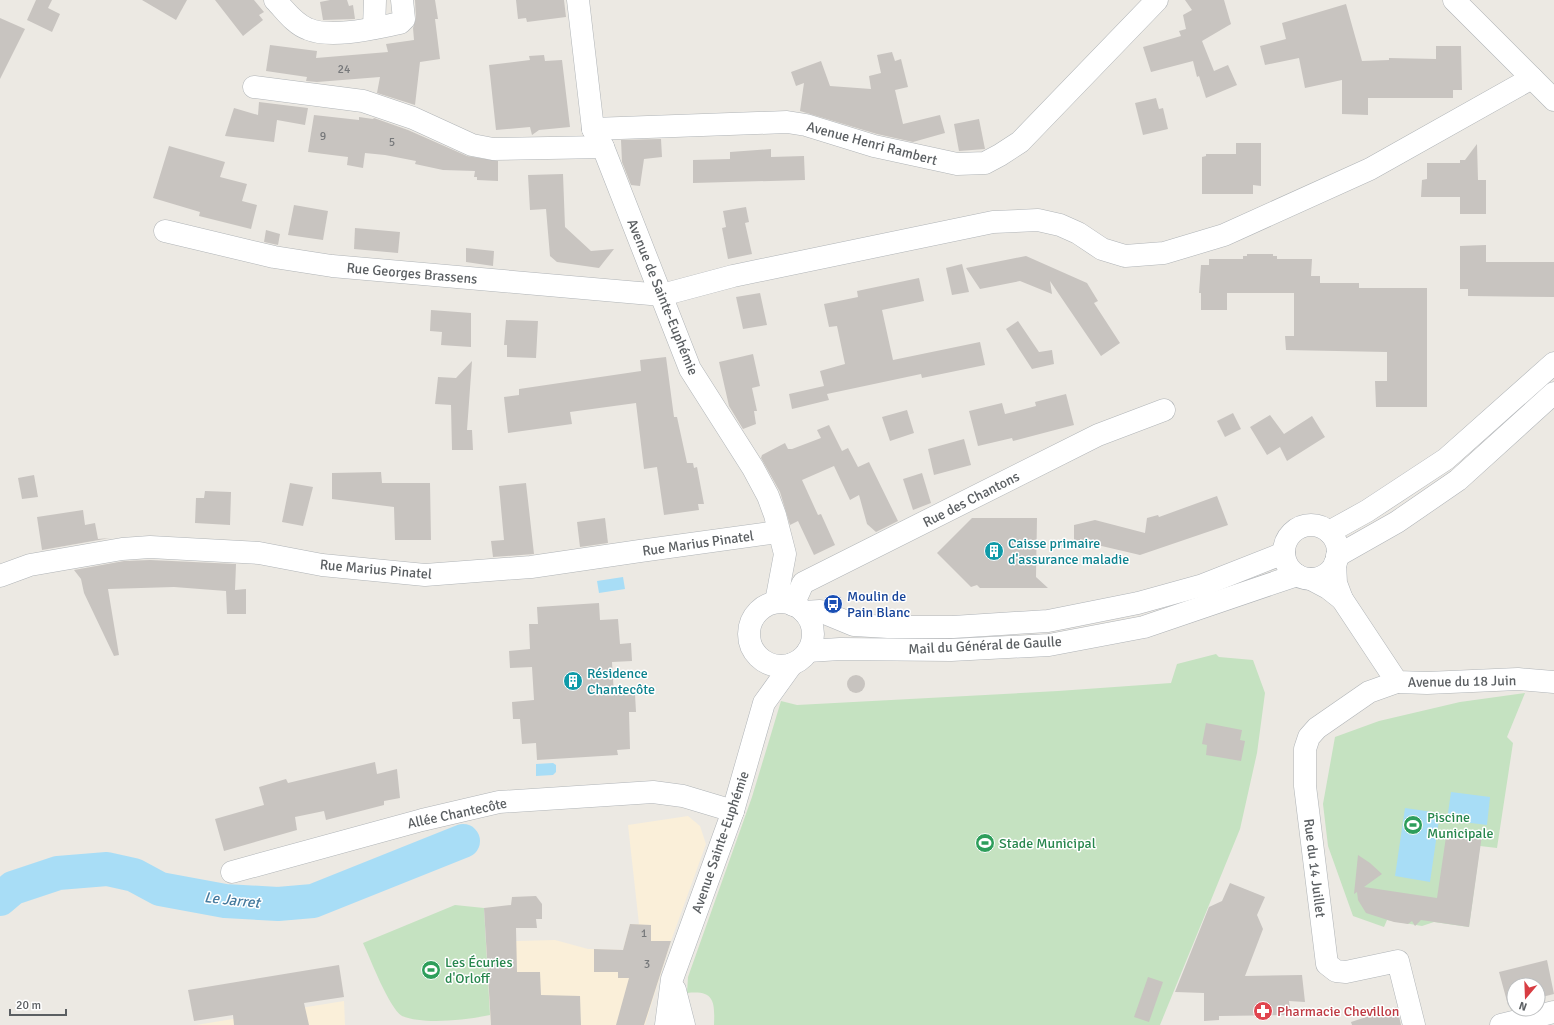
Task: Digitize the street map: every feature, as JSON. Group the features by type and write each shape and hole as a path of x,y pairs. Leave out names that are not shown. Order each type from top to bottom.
{"street":[{"path":"275,0 297,23 307,29 325,33 374,28 400,23 404,19 402,0"},
{"path":"374,28 375,0"},
{"name":"Avenue de Sainte-Euphémie","path":"578,0 598,138 653,278 662,295 690,369 753,468 768,496 775,515 778,532 785,554 791,606"},
{"name":"Avenue Henri Rambert","path":"254,86 363,101 413,118 472,145 493,149 598,138 787,122 806,125 874,146 939,161 957,164 985,163 1020,142 1157,0"},
{"path":"1454,0 1554,100"},
{"path":"662,295 732,276 993,222 1038,220 1060,225 1078,233 1102,249 1125,256 1164,253 1224,235 1370,170 1532,78"},
{"name":"Rue Georges Brassens","path":"165,231 274,257 332,266 662,295"},
{"path":"1329,532 1368,511 1446,459 1554,363"},
{"path":"1336,560 1337,547 1329,532 1321,527 1312,525 1303,526 1295,530 1289,536 1285,544 1284,553 1290,569 1304,577 1325,574 1336,560 1397,522 1458,480 1554,393"},
{"name":"Rue des Chantons","path":"791,606 803,583 1098,435 1164,410"},
{"name":"Rue Marius Pinatel","path":"0,576 30,565 122,549 150,547 259,553 322,565 425,575 531,567 640,550 778,532"},
{"name":"Mail du Général de Gaulle","path":"791,606 820,612 854,625 888,627 952,627 1048,621 1138,603 1203,585 1284,553"},
{"name":"Avenue du 18 Juin","path":"1336,560 1336,582 1342,599 1397,682 1427,683 1518,679 1554,682"},
{"name":"Avenue du 18 Juin","path":"1304,577 1328,588 1342,599"},
{"name":"Mail du Général de Gaulle","path":"800,658 840,649 951,650 1049,645 1144,627 1304,577"},
{"path":"766,605 791,606 810,620 812,642 800,658 774,666 758,657 752,648 749,639 749,629 752,619 758,611 766,605"},
{"name":"Avenue Sainte-Euphémie","path":"758,657 764,703"},
{"name":"Avenue Sainte-Euphémie","path":"666,1025 672,979 733,811 764,703 800,658"},
{"name":"Rue du 14 Juillet","path":"1397,682 1369,692 1317,728 1309,737 1305,749 1305,786 1327,964 1336,971 1346,972 1398,961 1414,1025"},
{"name":"Allée Chantecôte","path":"232,872 422,820 499,802 653,792 684,796 733,811"},
{"path":"672,979 684,1025"},
{"path":"1501,1025 1554,1012"}],"shaded area":[{"path":"688,816 700,826 706,844 671,941 645,1025 491,1025 486,942 555,940 588,949 623,950 630,924 639,924 628,825"},
{"path":"344,1001 345,1025 196,1025"}],"green space":[{"name":"Stade Municipal","path":"1216,654 1219,657 1253,660 1265,693 1257,753 1240,829 1160,1025 714,1025 713,1004 708,995 703,993 687,993 688,977 752,797 781,701 797,705 1058,691 1171,683 1177,664"},
{"name":"Piscine Municipale","path":"1525,693 1507,737 1513,743 1497,848 1480,846 1469,927 1434,922 1422,926 1387,920 1384,927 1353,916 1328,846 1323,804 1335,737 1379,721 1460,702"},
{"name":"Les Écuries d'Orloff","path":"455,905 484,908 490,1015 445,1021 411,1019 402,1016 391,1003 363,943"}],"water":[{"path":"623,577 625,589 599,593 597,581"},
{"path":"553,763 556,765 556,772 553,775 536,776 536,764"},
{"path":"1451,792 1490,797 1487,825 1447,820"},
{"path":"1405,808 1440,813 1430,882 1395,876"}],"building":[{"path":"36,0 52,0 48,8 60,14 52,32 27,20"},
{"path":"142,0 187,0 176,20"},
{"path":"215,0 254,0 264,12 259,15 263,20 243,36"},
{"path":"330,0 347,0 349,6 353,5 355,19 323,20 320,2"},
{"path":"415,0 435,0 438,19 435,19 440,59 420,62 415,105 377,93 380,77 317,82 306,81 307,77 266,71 270,45 317,51 316,58 388,52 386,44 414,40 413,28 416,18"},
{"path":"516,0 564,0 566,17 527,22 526,18 518,19"},
{"path":"1185,0 1224,0 1231,24 1202,41 1214,71 1228,65 1237,85 1206,98 1199,76 1197,77 1193,61 1151,72 1143,47 1181,36 1179,31 1186,29 1183,15 1192,10"},
{"path":"1346,4 1362,61 1389,60 1389,58 1436,59 1436,46 1461,46 1462,90 1453,90 1453,98 1368,98 1368,115 1342,114 1342,80 1305,88 1299,58 1265,65 1260,46 1286,39 1282,23"},
{"path":"0,18 25,29 0,79"},
{"path":"892,52 895,61 901,59 908,87 895,90 903,124 940,115 945,133 913,142 877,134 800,111 804,83 796,86 791,72 821,61 830,86 871,89 869,76 881,73 877,55"},
{"path":"544,55 545,61 562,60 570,127 539,130 532,135 530,127 496,130 489,65 530,60 529,56"},
{"path":"1156,98 1159,109 1163,108 1168,129 1143,135 1135,103"},
{"path":"259,102 308,108 305,125 277,120 274,142 225,136 234,108 258,115"},
{"path":"314,115 359,120 359,117 374,118 408,130 467,156 498,161 498,181 477,180 477,177 474,177 475,171 443,170 415,164 416,161 385,155 365,153 363,168 347,165 348,157 308,152"},
{"path":"979,119 985,149 959,151 954,124"},
{"path":"661,139 662,157 644,159 640,186 631,185 622,162 621,140"},
{"path":"1236,143 1261,143 1261,186 1253,185 1253,194 1202,194 1202,157 1206,156 1206,154 1236,154"},
{"path":"1477,144 1478,180 1486,180 1486,214 1460,214 1460,197 1421,197 1422,180 1427,179 1427,163 1460,163 1460,160 1465,160"},
{"path":"169,146 225,162 220,177 247,184 242,201 257,205 251,229 199,216 200,212 153,198"},
{"path":"771,149 771,157 804,156 805,180 693,183 693,160 730,159 730,152"},
{"path":"563,174 565,227 591,251 614,249 599,268 557,262 550,256 546,209 530,210 528,175"},
{"path":"294,205 328,211 323,240 288,235"},
{"path":"746,207 749,222 745,223 752,254 728,259 722,228 726,227 723,211"},
{"path":"355,228 400,232 398,253 354,249"},
{"path":"266,230 280,234 278,245 264,242"},
{"path":"1486,245 1486,262 1554,262 1554,297 1468,296 1468,289 1460,289 1460,246"},
{"path":"466,248 494,251 493,266 466,262"},
{"path":"1247,254 1273,254 1273,256 1277,256 1277,259 1312,259 1311,276 1320,276 1320,283 1359,283 1359,288 1427,288 1427,407 1376,407 1375,381 1387,381 1387,352 1286,350 1285,336 1294,336 1294,293 1227,293 1227,310 1201,310 1201,293 1199,293 1201,265 1209,265 1209,259 1243,259 1243,256 1247,256"},
{"path":"1026,256 1087,283 1098,301 1094,303 1120,343 1101,356 1050,281 1052,294 1020,281 980,289 966,268"},
{"path":"962,264 969,292 952,295 946,268"},
{"path":"919,278 924,301 882,310 893,360 980,342 985,365 922,378 921,374 827,394 829,400 792,409 789,394 824,386 820,371 845,364 837,326 829,327 824,304 858,297 857,291"},
{"path":"760,293 767,325 743,329 736,297"},
{"path":"431,310 471,313 471,347 441,345 442,332 430,331"},
{"path":"506,320 538,321 536,358 507,357 507,345 504,345"},
{"path":"1018,321 1039,352 1052,350 1054,364 1032,369 1006,329"},
{"path":"753,354 760,386 752,388 757,411 754,411 756,424 743,429 729,406 719,362"},
{"path":"666,357 674,417 677,417 687,463 693,463 694,468 697,467 704,504 698,504 699,510 664,515 657,467 644,469 636,403 570,412 572,424 508,433 504,397 519,395 519,389 641,371 640,360"},
{"path":"472,361 467,430 472,430 473,450 452,450 451,405 435,404 438,377 456,378"},
{"path":"1066,394 1074,425 1013,441 1012,438 978,446 969,411 1002,403 1005,414 1036,406 1035,402"},
{"path":"907,410 914,433 890,441 882,417"},
{"path":"1233,413 1241,429 1225,437 1217,421"},
{"path":"1270,415 1284,434 1312,416 1325,437 1287,461 1280,447 1267,455 1250,427"},
{"path":"829,425 842,451 848,448 858,467 869,462 898,521 876,532 867,524 859,495 850,500 834,466 802,480 818,515 821,514 835,545 814,555 798,521 790,525 780,492 761,458 762,455 785,443 788,449 792,449 821,438 817,430"},
{"path":"964,439 971,465 934,475 928,449"},
{"path":"381,472 382,483 430,483 431,540 395,540 394,507 332,499 332,473"},
{"path":"922,473 931,503 913,510 903,479"},
{"path":"34,475 38,497 22,499 18,478"},
{"path":"290,483 313,487 303,526 282,522"},
{"path":"526,483 534,554 493,557 491,541 504,540 499,486"},
{"path":"205,491 231,492 230,525 195,523 196,498 204,498"},
{"path":"1217,496 1228,525 1140,555 1093,544 1092,549 1074,548 1074,525 1095,520 1145,533 1147,518 1158,515 1159,517"},
{"path":"83,510 85,525 95,523 98,539 110,538 42,550 37,517"},
{"path":"605,518 608,543 580,547 577,522"},
{"name":"Caisse primaire d'assurance maladie","path":"972,518 1037,518 1036,577 1048,588 980,588 977,585 971,587 937,553"},
{"path":"150,560 236,564 235,590 246,589 246,614 227,614 226,591 174,587 108,589 119,655 114,656 84,593 81,579 74,570 124,561"},
{"name":"Résidence Chantecôte","path":"599,603 600,620 618,619 620,644 631,643 632,661 612,662 614,695 635,694 636,712 629,712 630,749 617,750 618,755 537,760 536,743 522,744 520,719 513,719 512,702 534,700 532,667 510,668 509,651 530,649 529,624 538,624 537,607"},
{"path":"856,675 862,678 865,684 862,690 856,693 850,690 847,684 850,678"},
{"path":"1206,723 1242,730 1240,740 1245,741 1241,761 1206,755 1207,745 1202,744"},
{"path":"375,762 377,774 397,769 400,798 384,801 384,805 326,820 324,811 295,817 297,830 224,851 215,819 264,805 259,787 286,779 288,783"},
{"path":"1447,830 1482,835 1469,927 1421,920 1415,926 1412,921 1408,924 1394,922 1366,913 1358,900 1357,892 1354,894 1358,855 1382,874 1364,887 1437,898"},
{"path":"1230,883 1265,897 1257,915 1263,929 1245,976 1302,975 1305,1002 1289,1001 1291,1015 1219,1016 1219,1020 1204,1021 1204,993 1175,992 1209,907 1222,901"},
{"path":"536,896 542,904 542,919 536,919 537,928 516,928 517,972 540,972 541,995 580,996 581,1025 491,1025 484,908 511,905 512,897"},
{"path":"630,924 651,925 651,941 671,941 644,1025 616,1025 629,978 618,978 618,972 594,972 594,949 623,950"},
{"path":"1547,960 1554,994 1546,996 1546,977 1506,977 1506,998 1499,972"},
{"path":"339,965 344,997 304,1003 309,1025 234,1025 233,1015 194,1021 188,990"},
{"path":"1148,977 1163,982 1149,1022 1134,1017"},
{"path":"1397,1007 1401,1025 1352,1025 1351,1022"}],"waterway":[{"name":"Le Jarret","path":"0,899 13,888 58,873 107,869 134,875 160,889 225,901 278,904 313,901 463,841"}],"place":[{"name":"Caisse primaire d'assurance maladie","path":"994,551"},
{"name":"Moulin de Pain Blanc","path":"833,604"},
{"name":"Résidence Chantecôte","path":"573,681"},
{"name":"Piscine Municipale","path":"1413,825"},
{"name":"Stade Municipal","path":"985,843"},
{"name":"Les Écuries d'Orloff","path":"431,970"},
{"name":"Pharmacie Chevillon","path":"1263,1011"}]}
